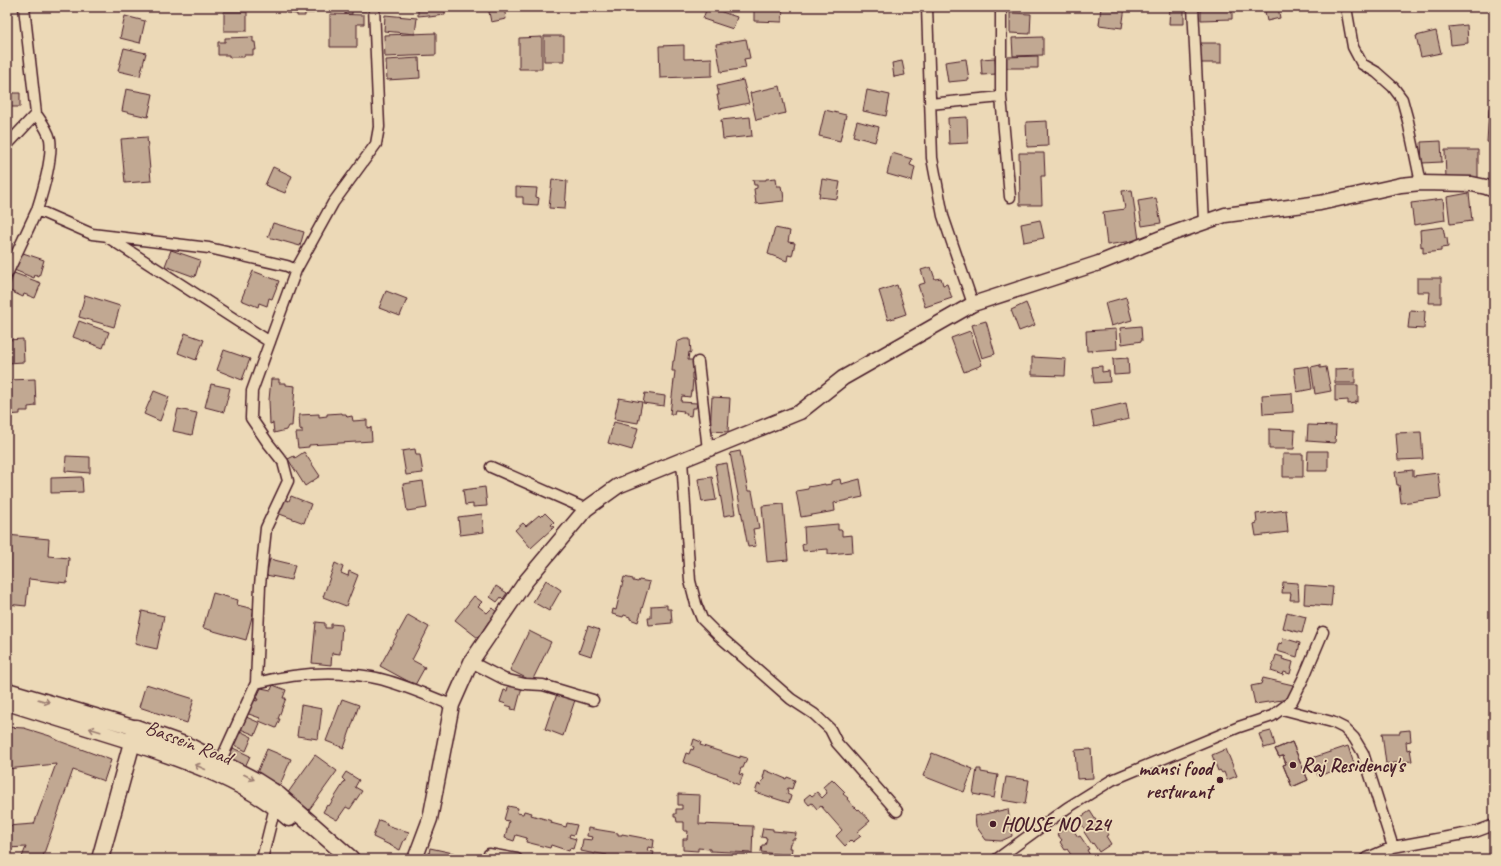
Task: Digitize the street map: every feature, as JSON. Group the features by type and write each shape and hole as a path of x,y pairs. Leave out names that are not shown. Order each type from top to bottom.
{"main road":[{"path":"415,859 430,819 452,705 472,662 526,581 586,509 618,486 800,412 843,378 973,304 1099,263 1204,222 1225,215 1320,203 1402,185 1421,183 1472,184 1494,190"},
{"name":"Bassein Road","path":"7,690 134,735 276,801 335,859"},
{"name":"Bassein Road","path":"7,703 134,735"},
{"path":"100,859 134,735 190,747 256,781 276,801 351,859"}],"street":[{"path":"7,274 38,210 47,177 50,139 44,125 36,114 24,7"},
{"path":"220,762 256,683 260,585 266,528 288,481 283,462 251,418 252,391 296,270 333,203 376,144 379,126 374,7"},
{"path":"927,7 932,158 943,216 973,304"},
{"path":"1002,7 1000,97 1010,197"},
{"path":"1193,7 1204,222"},
{"path":"1346,7 1353,47 1362,64 1376,72 1393,87 1402,99 1421,183"},
{"path":"930,104 1000,97"},
{"path":"7,145 36,114"},
{"path":"38,210 92,234 209,248 287,266 296,270"},
{"path":"108,236 270,342"},
{"path":"698,362 708,450"},
{"path":"682,460 690,581 696,604 702,619 718,635 791,699 814,714 830,729 837,743 897,811"},
{"path":"491,466 586,509"},
{"path":"997,859 1067,808 1112,780 1239,727 1272,716 1292,701 1323,632"},
{"path":"472,662 504,679 525,684 543,685 592,700"},
{"path":"256,683 279,677 328,672 339,673 372,677 452,705"},
{"path":"1282,708 1332,722 1344,728 1354,738 1363,753 1393,847"},
{"path":"262,859 276,801"},
{"path":"1365,859 1393,847 1475,832 1494,825"},
{"path":"489,854 517,859"}],"building":[{"path":"286,7 314,7 314,13 305,13 305,16 297,16 297,14 286,13"},
{"path":"327,7 366,7 366,11 352,11 352,14 345,14 345,11 327,11"},
{"path":"418,7 445,7 445,15 429,17 429,15 418,16"},
{"path":"488,7 504,7 506,19 491,22"},
{"path":"707,7 737,17 733,29 703,19"},
{"path":"754,7 783,7 782,22 754,21"},
{"path":"972,7 988,7 988,10 973,11"},
{"path":"1003,7 1030,7 1030,9 1003,9"},
{"path":"1101,7 1125,7 1122,28 1099,25"},
{"path":"1170,7 1184,7 1184,24 1169,24"},
{"path":"1201,7 1232,7 1232,19 1201,20"},
{"path":"1264,7 1278,7 1280,18 1267,21"},
{"path":"224,12 247,12 247,31 224,31"},
{"path":"1010,13 1031,14 1030,34 1010,33"},
{"path":"330,14 364,15 364,24 357,24 357,47 330,47"},
{"path":"385,15 417,18 415,34 384,31"},
{"path":"125,16 145,21 140,43 120,38"},
{"path":"1467,25 1468,43 1451,45 1449,27"},
{"path":"1436,31 1441,53 1421,57 1416,36"},
{"path":"436,33 436,55 385,57 384,35"},
{"path":"544,36 564,36 564,61 544,61"},
{"path":"253,37 256,50 253,50 253,55 244,55 244,57 229,57 229,55 218,55 218,42 225,42 225,38"},
{"path":"542,37 542,69 519,69 519,38"},
{"path":"1043,37 1043,55 1013,56 1012,38"},
{"path":"746,39 750,58 744,59 746,68 721,72 716,44"},
{"path":"1198,43 1221,43 1221,63 1198,63"},
{"path":"684,45 684,59 712,58 712,76 660,78 659,46"},
{"path":"124,48 146,53 140,76 118,71"},
{"path":"1038,56 1038,68 1006,68 1006,57"},
{"path":"419,58 420,78 387,80 386,60"},
{"path":"995,58 996,74 982,75 981,59"},
{"path":"966,59 969,80 948,82 945,62"},
{"path":"902,61 905,75 894,77 892,63"},
{"path":"743,80 749,103 720,109 717,86"},
{"path":"780,86 786,113 756,120 750,93"},
{"path":"126,89 153,94 148,117 122,111"},
{"path":"867,90 890,95 886,116 863,111"},
{"path":"7,93 20,93 20,107 7,107"},
{"path":"1489,108 1494,109 1494,143 1487,142"},
{"path":"825,110 846,115 840,141 819,136"},
{"path":"750,117 752,136 723,139 721,120"},
{"path":"967,117 968,143 949,144 948,118"},
{"path":"857,121 879,127 875,142 853,136"},
{"path":"1047,121 1048,146 1027,147 1026,122"},
{"path":"147,137 151,181 125,183 121,139"},
{"path":"1441,141 1442,162 1422,163 1421,142"},
{"path":"1445,150 1478,150 1478,178 1446,179"},
{"path":"892,153 912,159 910,165 915,167 912,181 887,174"},
{"path":"1019,153 1044,153 1045,176 1041,176 1042,205 1020,205"},
{"path":"273,167 292,176 285,193 265,185"},
{"path":"776,178 777,186 781,186 783,191 784,201 756,204 754,189 757,188 757,185 754,185 753,180"},
{"path":"552,179 567,181 565,209 549,208"},
{"path":"822,179 840,182 837,199 819,197"},
{"path":"516,187 537,188 536,197 539,198 538,205 523,204 523,197 516,197"},
{"path":"1132,190 1139,240 1107,245 1103,212 1125,209 1122,191"},
{"path":"1469,193 1472,221 1450,224 1447,197"},
{"path":"1156,198 1161,223 1142,226 1138,201"},
{"path":"1443,199 1445,220 1414,225 1411,203"},
{"path":"1040,220 1044,238 1024,242 1021,224"},
{"path":"273,223 304,232 300,246 268,237"},
{"path":"1443,227 1445,238 1447,238 1448,247 1441,248 1441,251 1423,253 1423,246 1421,247 1420,230"},
{"path":"775,228 790,231 788,242 795,243 792,256 788,255 787,261 768,254"},
{"path":"171,250 200,260 195,277 165,266"},
{"path":"20,252 44,260 39,277 35,275 34,278 14,270"},
{"path":"931,267 935,279 941,278 943,285 947,284 952,298 925,307 918,285 925,283 921,270"},
{"path":"253,271 279,281 272,299 269,298 267,306 259,303 258,307 241,300"},
{"path":"14,273 41,283 35,298 24,294 23,297 8,290"},
{"path":"1417,278 1441,278 1441,303 1429,303 1430,292 1417,292"},
{"path":"897,285 906,314 888,320 879,291"},
{"path":"386,291 407,299 400,316 379,308"},
{"path":"85,295 120,306 114,327 79,317"},
{"path":"1126,297 1132,320 1111,326 1105,303"},
{"path":"1026,303 1035,325 1019,331 1011,310"},
{"path":"1410,310 1425,311 1424,329 1408,328"},
{"path":"79,321 109,332 103,348 73,337"},
{"path":"986,321 995,354 982,358 972,325"},
{"path":"1141,326 1142,341 1122,344 1120,328"},
{"path":"1116,329 1117,349 1087,351 1086,331"},
{"path":"970,331 982,365 964,372 951,338"},
{"path":"185,333 204,340 196,360 178,353"},
{"path":"23,339 24,362 7,363 7,340"},
{"path":"684,339 690,339 691,353 689,352 688,360 695,360 694,373 692,373 692,391 690,397 682,396 681,402 697,403 696,408 692,408 691,416 686,415 687,413 683,413 684,411 675,410 674,414 670,414 675,371 672,371 673,361 677,342"},
{"path":"224,350 250,359 242,380 217,370"},
{"path":"1032,357 1066,359 1065,376 1032,375"},
{"path":"1128,358 1129,374 1114,375 1113,359"},
{"path":"1320,365 1320,368 1326,367 1331,391 1315,394 1311,367"},
{"path":"1102,366 1102,372 1109,371 1110,382 1094,383 1092,367"},
{"path":"1309,366 1312,389 1297,392 1294,368"},
{"path":"1355,368 1355,383 1335,383 1335,369"},
{"path":"35,379 36,406 28,407 28,411 20,411 20,414 7,415 8,380"},
{"path":"271,379 279,379 279,383 286,383 286,385 295,386 292,426 288,426 286,430 274,433 273,423 270,424 269,400"},
{"path":"211,384 230,388 224,412 205,407"},
{"path":"1335,385 1358,385 1358,402 1356,401 1356,403 1348,404 1348,400 1335,401"},
{"path":"154,391 169,397 160,421 144,414"},
{"path":"645,393 665,396 664,406 643,403"},
{"path":"1292,393 1293,412 1263,414 1262,395"},
{"path":"712,397 730,398 728,432 710,431"},
{"path":"619,398 642,402 638,423 614,419"},
{"path":"1126,403 1129,419 1094,427 1091,411"},
{"path":"178,409 197,413 192,435 173,431"},
{"path":"319,414 319,417 327,416 327,414 346,414 347,417 352,416 353,421 367,420 367,428 371,427 372,441 309,445 309,447 298,448 296,433 302,433 302,429 300,430 299,415"},
{"path":"614,422 638,428 632,450 608,443"},
{"path":"1308,425 1336,426 1335,443 1307,441"},
{"path":"1269,429 1295,430 1294,449 1269,449"},
{"path":"1421,432 1423,459 1398,460 1396,433"},
{"path":"415,449 416,455 420,455 423,473 406,475 402,451"},
{"path":"740,451 748,491 752,491 759,528 753,529 756,546 748,547 730,453"},
{"path":"1308,451 1328,451 1328,471 1307,471"},
{"path":"304,452 320,476 305,486 288,459 294,456 295,458"},
{"path":"1283,454 1303,454 1303,477 1283,477"},
{"path":"66,456 90,457 90,473 65,471"},
{"path":"727,463 735,514 724,516 715,465"},
{"path":"1413,470 1413,476 1438,473 1441,498 1401,503 1399,485 1397,485 1395,472"},
{"path":"82,477 83,492 51,493 51,478"},
{"path":"712,477 716,500 702,502 698,479"},
{"path":"840,479 841,484 860,479 863,497 834,503 835,511 801,517 796,491 808,489 808,487 831,484 831,481"},
{"path":"423,481 427,508 407,511 403,484"},
{"path":"485,487 487,506 473,507 473,504 465,505 463,490"},
{"path":"291,496 311,504 304,523 277,513 282,499 289,501"},
{"path":"783,504 788,560 767,562 762,506"},
{"path":"1286,510 1288,532 1256,536 1254,524 1257,523 1256,514"},
{"path":"545,513 554,522 551,525 554,527 531,548 515,530 523,523 526,526 539,515 541,517"},
{"path":"482,514 484,532 460,535 458,517"},
{"path":"838,524 838,530 842,530 842,536 852,535 853,552 828,554 828,549 803,551 802,545 805,544 804,527"},
{"path":"7,535 49,539 48,556 69,558 67,583 29,579 26,606 7,604"},
{"path":"270,559 295,565 291,580 266,575"},
{"path":"335,563 343,567 341,573 348,576 349,571 358,575 346,606 323,597"},
{"path":"624,577 638,582 639,580 650,582 638,622 624,615 623,617 612,614 613,609 616,610"},
{"path":"546,580 561,590 549,611 533,602"},
{"path":"1283,582 1298,583 1299,600 1290,600 1291,593 1282,593"},
{"path":"1305,585 1333,587 1331,606 1304,604"},
{"path":"496,586 507,593 503,599 501,597 497,602 490,597"},
{"path":"213,593 238,600 237,605 254,609 246,640 203,628"},
{"path":"474,596 482,602 478,606 487,613 492,608 498,613 491,623 489,621 478,638 455,620"},
{"path":"667,605 667,609 671,609 672,623 649,625 648,618 651,618 651,606"},
{"path":"142,611 164,616 157,649 135,644"},
{"path":"1287,612 1306,617 1302,633 1283,628"},
{"path":"408,615 429,627 412,660 425,667 415,685 380,666"},
{"path":"316,622 325,623 325,628 331,628 331,624 342,625 340,654 332,653 331,665 312,663"},
{"path":"588,626 600,630 591,656 579,652"},
{"path":"529,631 551,642 532,681 510,670"},
{"path":"1283,638 1300,643 1297,657 1277,651 1279,643 1282,644"},
{"path":"1276,655 1283,657 1282,659 1293,662 1290,674 1284,672 1283,675 1271,671"},
{"path":"1263,678 1293,685 1289,699 1255,704 1251,686 1261,684"},
{"path":"509,683 522,687 516,710 511,709 512,707 500,702 504,690 507,691"},
{"path":"146,684 194,699 187,723 139,707"},
{"path":"273,685 286,690 283,698 286,698 276,728 259,721 260,718 246,713 251,699 257,701 258,699 256,699 261,688 271,690"},
{"path":"558,691 576,697 563,736 545,729"},
{"path":"342,699 359,705 344,748 326,741"},
{"path":"301,705 322,709 318,739 297,736"},
{"path":"244,716 260,723 255,735 238,728"},
{"path":"7,727 24,728 50,736 59,741 111,760 104,781 73,770 42,859 27,859 22,857 26,847 7,848 7,826 34,824 56,764 7,769"},
{"path":"1410,730 1411,741 1406,742 1407,750 1410,749 1412,761 1386,764 1382,733 1400,733 1400,731"},
{"path":"240,731 252,737 246,751 234,745"},
{"path":"1271,731 1275,745 1264,748 1259,734"},
{"path":"694,739 701,742 700,745 740,758 740,756 747,758 739,774 743,775 739,785 732,782 728,778 683,762 686,753 689,754 691,749 693,750 694,747 692,746"},
{"name":"Raj Residency's","path":"1292,742 1308,780 1292,787 1283,765 1286,764 1283,756 1279,757 1275,749"},
{"name":"Raj Residency's","path":"1292,742 1308,780 1292,787 1283,765 1286,764 1283,756 1279,757 1275,749"},
{"path":"1348,746 1354,764 1318,776 1312,758"},
{"path":"233,748 250,756 244,769 227,760"},
{"path":"267,749 291,759 280,785 256,775"},
{"path":"1091,749 1093,778 1077,779 1075,750"},
{"path":"1226,749 1237,776 1227,780 1224,772 1222,773 1220,770 1218,771 1212,755"},
{"path":"932,753 973,769 964,792 923,776"},
{"path":"315,755 337,771 309,810 287,794"},
{"path":"977,769 981,769 981,772 998,775 994,798 973,794"},
{"path":"765,770 786,779 787,777 795,780 792,789 788,788 787,790 787,794 791,796 789,803 755,792 758,784 761,785 763,781"},
{"path":"346,772 359,780 355,787 362,791 350,809 346,807 337,820 323,812 327,805 329,806 345,781 342,778"},
{"path":"1006,777 1029,780 1025,804 1002,800"},
{"path":"832,779 845,792 843,794 848,798 847,799 854,807 858,810 859,809 870,821 857,832 861,836 853,842 851,840 845,846 836,836 842,830 821,806 817,809 812,803 809,805 804,799 810,794 812,796 817,792 822,798 827,793 823,787"},
{"path":"678,794 700,795 699,824 753,826 752,853 710,851 710,849 698,848 698,851 683,850 683,839 687,839 688,831 684,831 684,822 677,822 676,817 674,817 674,814 676,814 676,809 682,809 682,805 678,805"},
{"path":"508,806 518,808 517,813 523,814 524,811 532,813 531,815 552,821 551,823 566,827 567,823 577,825 574,835 570,834 569,837 576,839 573,849 570,848 569,851 551,845 550,848 526,842 527,838 516,835 514,841 505,838 509,821 504,820"},
{"name":"HOUSE NO 224","path":"1008,809 1012,836 1001,841 986,840 976,826 975,816"},
{"path":"1090,811 1097,822 1100,820 1109,835 1106,836 1111,844 1099,852 1084,832 1086,831 1078,819"},
{"path":"379,820 387,823 386,825 409,832 400,850 373,837"},
{"path":"1070,825 1089,849 1087,850 1091,857 1089,859 1074,859 1067,849 1065,850 1060,842 1062,840 1057,834"},
{"path":"588,828 618,833 618,835 622,834 654,840 653,848 648,847 647,851 654,852 652,859 621,859 621,857 607,857 607,855 581,851 583,839 592,840 593,837 587,836"},
{"path":"763,828 773,829 773,831 796,833 795,839 792,839 792,843 790,843 789,848 792,848 791,856 761,852 762,845 765,845 767,838 761,837"},
{"path":"430,848 481,859 428,859"}],"place":[{"name":"Raj Residency's","path":"1293,765"},
{"name":"mansi food resturant","path":"1220,780"},
{"name":"HOUSE NO 224","path":"993,824"}]}
